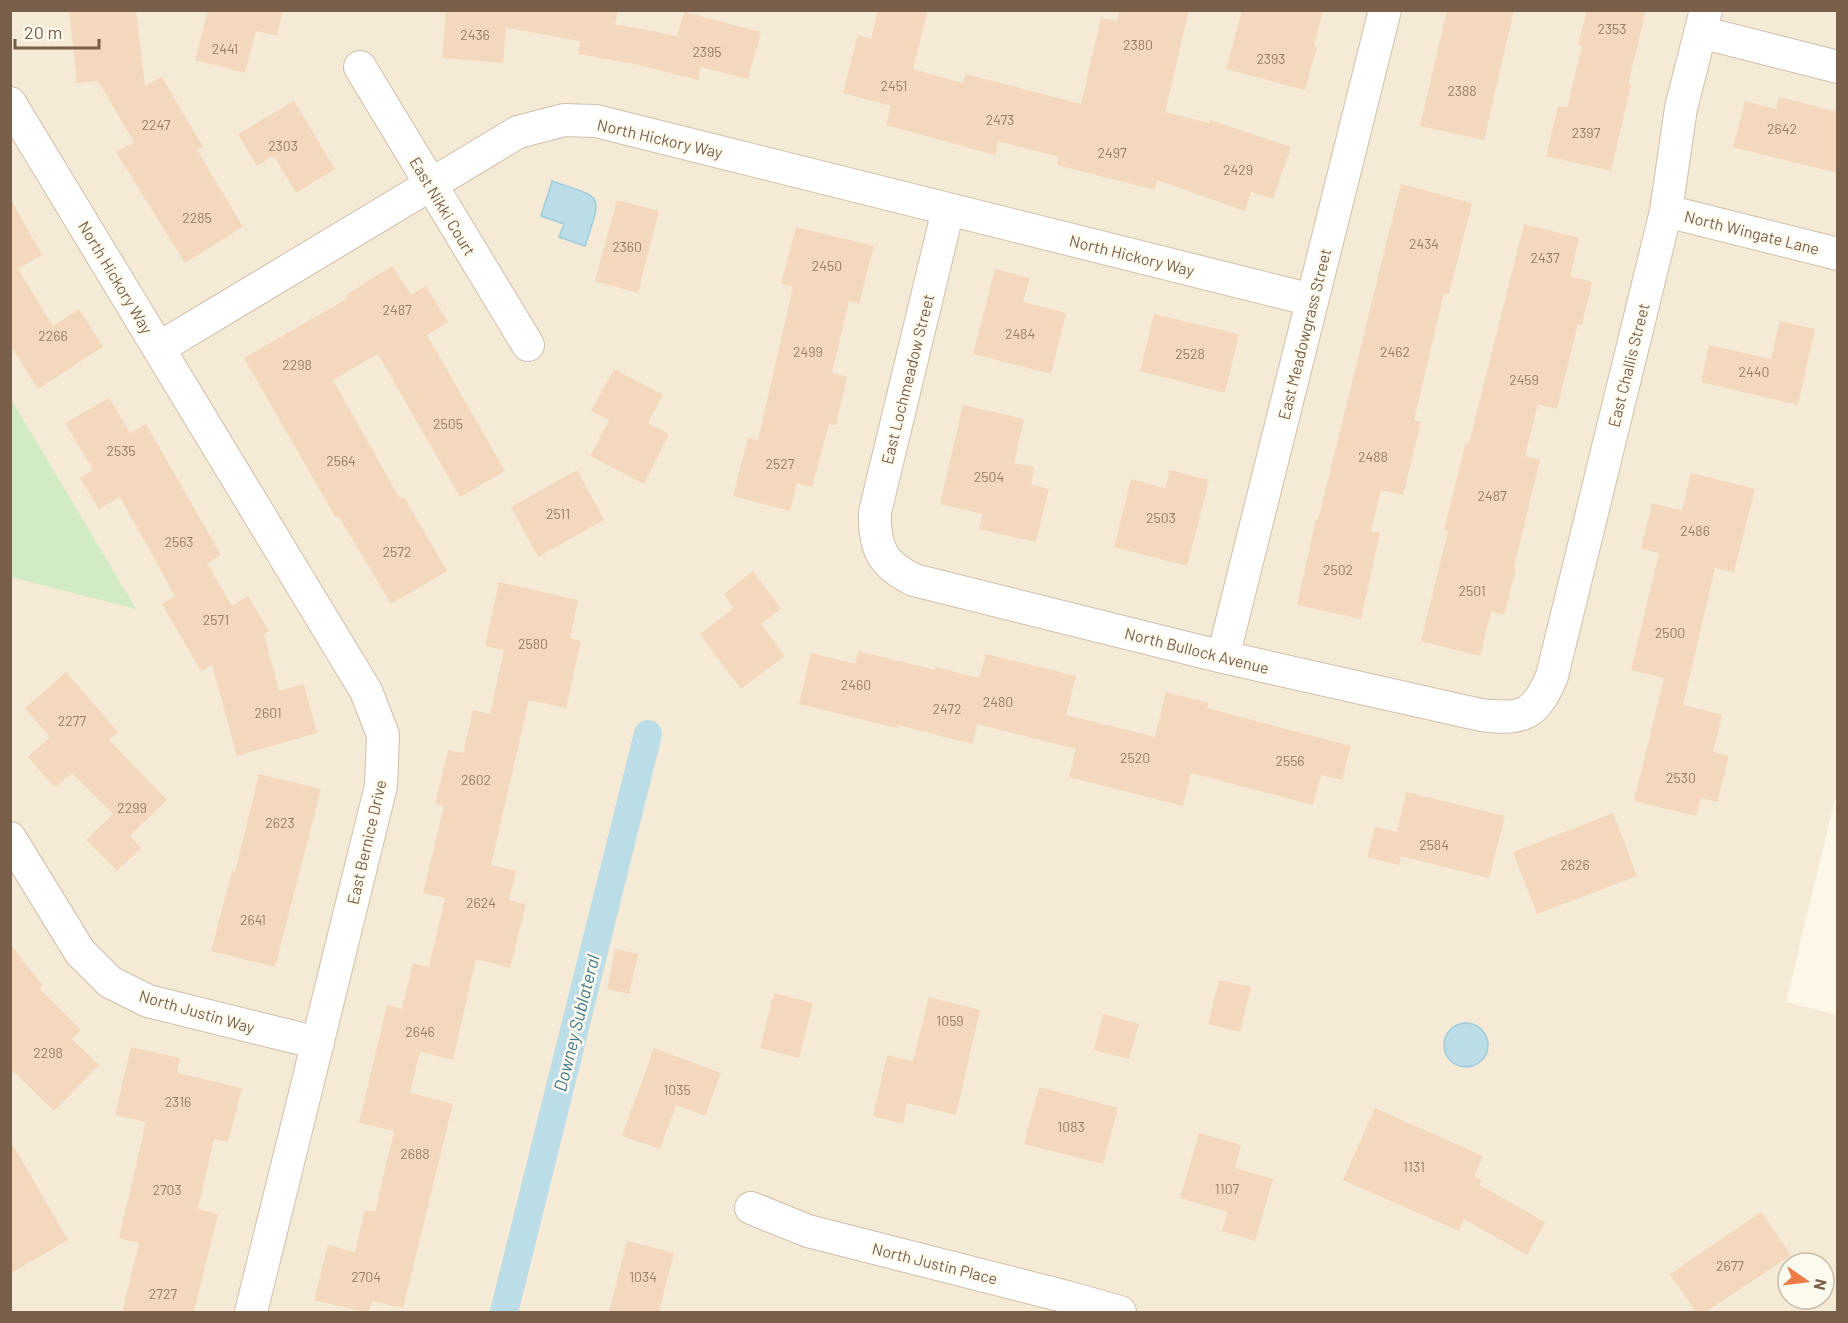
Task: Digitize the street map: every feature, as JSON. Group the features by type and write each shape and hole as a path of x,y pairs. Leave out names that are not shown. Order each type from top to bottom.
{"street":[{"name":"East Meadowgrass Street","path":"1223,657 1386,10"},
{"path":"1703,21 1838,67"},
{"name":"East Challis Street","path":"1528,712 1543,698 1552,676 1666,211 1681,108 1703,21"},
{"name":"East Nikki Court","path":"360,67 528,345"},
{"name":"North Hickory Way","path":"10,103 159,348 518,132 564,120 596,121 1312,300"},
{"name":"East Lochmeadow Street","path":"878,550 874,530 875,512 948,210"},
{"name":"North Wingate Lane","path":"1666,211 1838,254"},
{"name":"East Bernice Drive","path":"159,348 366,691 383,735 381,786 251,1312"},
{"name":"North Bullock Avenue","path":"878,550 894,569 914,580 1223,657 1481,716 1506,718 1528,712"},
{"name":"North Justin Way","path":"10,838 80,952 110,982 148,1001 318,1043"},
{"name":"North Justin Place","path":"751,1208 808,1231 1120,1312"}],"shaded area":[{"path":"10,11 1837,11 1838,787 1786,1002 1837,1015 1837,1312 11,1312"}],"green space":[{"path":"11,399 136,609 11,577"}],"water":[{"path":"552,181 582,191 595,200 596,207 585,246 559,237 564,224 541,216"},
{"path":"1466,1023 1481,1030 1488,1045 1481,1060 1466,1067 1451,1060 1444,1045 1451,1030"}],"building":[{"path":"69,10 136,10 145,86 162,77 203,147 197,150 243,227 185,263 116,152 134,142 98,81 77,83"},
{"path":"208,10 283,10 277,36 256,31 245,73 195,60"},
{"path":"446,10 618,10 615,24 677,36 684,12 761,32 748,79 701,67 698,80 639,65 578,54 580,41 506,28 503,63 442,58"},
{"path":"878,10 928,10 913,69 963,83 966,74 1081,104 1101,18 1117,21 1119,10 1189,10 1165,112 1209,123 1210,120 1291,147 1273,199 1251,192 1245,211 1157,180 1155,190 1057,165 1059,157 998,141 995,155 886,125 891,106 843,93 858,35 871,39"},
{"path":"1242,10 1323,10 1314,46 1317,47 1305,90 1226,69"},
{"path":"1447,10 1514,10 1484,140 1420,126"},
{"path":"1587,10 1646,10 1628,84 1631,85 1611,171 1546,156 1558,106 1567,108 1582,46 1578,45"},
{"path":"1779,97 1838,112 1838,173 1733,147 1745,101 1776,109"},
{"path":"294,101 335,169 296,193 274,156 257,166 238,134"},
{"path":"1401,184 1472,203 1449,294 1444,293 1414,420 1421,422 1403,495 1381,490 1371,531 1380,533 1361,619 1297,605 1316,519 1318,520"},
{"path":"10,198 42,255 18,269 53,326 79,309 103,347 38,389 10,345"},
{"path":"617,200 659,211 638,293 595,281"},
{"path":"1524,224 1579,238 1570,276 1592,282 1582,325 1578,324 1557,409 1538,404 1525,456 1540,460 1514,567 1516,568 1504,615 1491,612 1480,656 1421,641 1448,531 1444,530 1466,442 1469,443"},
{"path":"796,227 874,246 859,304 849,301 832,373 847,377 836,425 829,424 812,487 797,483 790,511 733,496 748,438 758,440 793,287 781,284"},
{"path":"392,266 411,295 426,286 448,322 427,335 505,471 460,497 378,354 333,380 400,499 404,497 447,571 391,604 339,517 336,518 244,358 348,298 346,295"},
{"path":"995,269 1030,278 1023,302 1066,313 1051,374 973,354"},
{"path":"1154,314 1239,334 1225,393 1140,371"},
{"path":"1780,321 1815,329 1798,405 1701,382 1709,345 1771,359"},
{"path":"614,369 663,395 648,423 669,434 644,484 590,456 609,420 591,411"},
{"path":"109,398 130,433 146,424 221,555 207,563 232,606 248,596 269,631 264,634 279,691 304,684 317,733 237,756 212,665 201,671 162,604 175,596 120,497 99,509 80,478 93,470 65,423"},
{"path":"963,405 1024,419 1014,463 1034,467 1031,485 1049,489 1036,542 979,529 983,514 940,504"},
{"path":"577,470 604,520 538,557 511,507"},
{"path":"1170,470 1209,480 1187,566 1114,547 1131,479 1165,488"},
{"path":"1691,473 1755,489 1734,572 1715,568 1683,705 1722,715 1713,752 1729,756 1717,802 1701,798 1696,816 1634,801 1664,678 1631,670 1659,553 1641,549 1652,503 1682,511"},
{"path":"753,571 781,609 761,624 785,656 741,689 700,634 734,608 724,594"},
{"path":"499,582 578,600 570,638 581,641 566,708 529,700 491,865 516,871 509,900 526,904 510,968 476,959 453,1060 420,1052 410,1093 453,1104 403,1308 372,1301 369,1312 363,1312 314,1300 328,1245 355,1252 365,1210 375,1212 394,1131 359,1123 387,1005 402,1009 413,963 429,967 445,898 423,893 444,806 435,804 448,750 463,753 473,710 490,714 504,650 485,646"},
{"path":"858,651 979,678 986,654 1076,676 1066,715 1155,737 1166,692 1209,703 1207,708 1351,746 1342,780 1321,775 1313,805 1191,773 1183,806 1069,777 1076,749 978,724 972,744 898,725 897,728 799,704 811,653 855,664"},
{"path":"66,672 118,732 109,740 167,800 130,836 141,848 117,871 86,840 113,814 72,773 55,788 28,757 50,737 25,708"},
{"path":"259,774 321,789 275,967 211,951 232,871 235,872"},
{"path":"1406,792 1505,816 1489,878 1401,856 1399,865 1367,857 1375,827 1397,832"},
{"path":"1613,813 1637,876 1537,914 1513,852"},
{"path":"10,944 43,986 39,988 81,1030 72,1039 99,1065 54,1111 10,1068"},
{"path":"615,949 638,954 629,994 607,989"},
{"path":"1219,980 1251,987 1240,1032 1208,1024"},
{"path":"774,993 813,1003 799,1058 760,1048"},
{"path":"929,997 980,1010 956,1115 907,1103 903,1124 873,1116 887,1055 913,1061"},
{"path":"1103,1014 1139,1024 1129,1059 1094,1050"},
{"path":"131,1047 180,1058 177,1073 242,1088 228,1142 214,1139 198,1209 218,1214 194,1312 122,1312 139,1243 119,1238 146,1122 115,1115"},
{"path":"654,1048 721,1073 705,1116 676,1105 660,1149 622,1136"},
{"path":"1039,1087 1118,1108 1103,1164 1024,1144"},
{"path":"1375,1108 1483,1156 1474,1176 1482,1180 1480,1185 1545,1222 1527,1255 1464,1219 1459,1231 1343,1180"},
{"path":"1199,1133 1241,1145 1235,1168 1273,1179 1255,1241 1222,1231 1228,1212 1180,1198"},
{"path":"10,1140 68,1240 10,1274"},
{"path":"1761,1212 1788,1251 1776,1251 1776,1265 1706,1312 1696,1312 1670,1274"},
{"path":"627,1241 674,1253 659,1312 609,1312"}],"waterway":[{"name":"Downey Sublateral","path":"504,1312 648,734"}]}
